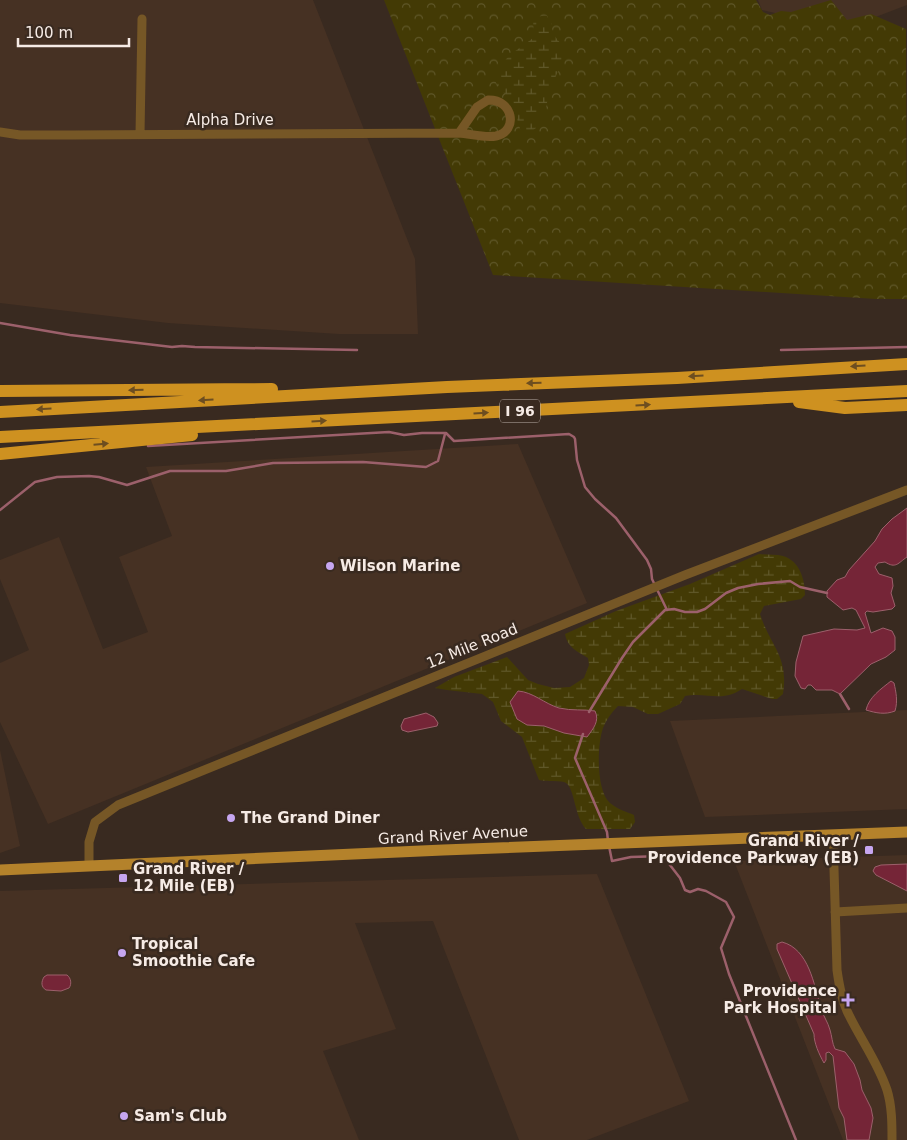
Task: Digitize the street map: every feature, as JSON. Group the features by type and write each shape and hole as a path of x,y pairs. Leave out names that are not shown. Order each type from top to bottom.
{"highway":[{"name":"I 96","path":"0,412 447,387 677,378 907,364"},
{"path":"0,391 447,387"},
{"name":"I 96","path":"0,437 907,391"},
{"path":"769,398 845,408 907,405"},
{"path":"0,454 236,432 270,423"}],"main road":[{"name":"Grand River Avenue","path":"0,870 907,832"}],"street":[{"path":"140,134 142,19"},
{"name":"Alpha Drive","path":"0,132 54,135 460,133 490,136 501,134 509,125 510,114 508,109 499,101 494,100 482,103 460,133"},
{"name":"12 Mile Road","path":"89,866 89,842 95,822 118,805 667,582 907,490"},
{"path":"833,835 837,970 843,999 887,1090 892,1140"},
{"path":"835,912 907,908"}],"shaded area":[{"path":"0,0 313,0 415,259 418,334 339,334 168,323 0,303"},
{"path":"758,0 907,0 907,5 844,29 788,45 775,13 762,10"},
{"path":"518,444 587,603 48,824 0,722 0,663 29,650 0,579 0,560 59,537 103,649 148,632 119,557 172,536 146,467"},
{"path":"907,508 907,557 894,565 885,562 878,563 875,567 879,574 892,578 893,586 891,593 895,606 892,609 867,611 865,613 871,633 883,628 892,631 895,637 895,650 886,657 871,664 840,694 832,690 816,690 811,685 808,685 805,689 801,688 795,676 796,662 803,636 834,629 857,630 865,628 856,610 852,608 843,610 827,597 827,591 837,580 845,577 875,541 882,529"},
{"path":"891,681 894,683 896,693 895,711 880,713 866,710 879,690"},
{"path":"518,691 559,708 595,711 597,718 595,725 587,737 564,733 544,726 527,725 517,719 510,702"},
{"path":"907,710 907,809 705,817 670,721"},
{"path":"426,713 434,717 438,723 437,726 408,732 402,730 401,726 404,719"},
{"path":"0,750 20,846 0,853"},
{"name":"Providence Park Hospital","path":"907,855 907,1140 843,1140 734,861"},
{"path":"907,864 907,891 876,875 873,871 875,867 881,865"},
{"path":"597,874 689,1101 587,1140 519,1140 433,921 355,923 396,1029 323,1051 359,1140 0,1140 0,891"},
{"path":"782,942 799,952 804,960 813,979 835,1049 845,1052 854,1064 873,1118 869,1140 847,1140 844,1118 839,1108 833,1056 829,1052 826,1053 824,1063 814,1034 777,949 777,944"},
{"path":"47,975 67,975 71,983 69,988 61,991 46,990 42,983"}],"green space":[{"path":"384,0 756,0 763,12 770,15 781,11 791,12 831,0 847,20 871,14 906,29 907,299 876,299 493,275"},
{"path":"546,15 551,22 553,34 561,44 563,50 562,62 549,92 546,108 538,117 536,128 528,134 521,132 513,105 496,83 501,67 509,56 534,37 533,18"},
{"path":"759,554 783,556 794,562 803,577 805,595 801,599 764,606 760,614 781,660 784,681 783,694 777,699 772,699 742,689 721,696 685,696 680,704 658,714 648,714 633,707 618,706 607,719 601,736 599,756 600,778 605,797 610,803 634,815 635,822 630,829 586,829 579,817 569,786 564,782 539,780 522,737 501,721 493,702 482,694 435,688 454,677 507,657 528,680 554,688 570,687 584,678 589,665 588,658 571,646 565,634 616,611 690,584","holes":["527,692 563,709 571,711 584,710 570,734 544,726 527,725"]}],"waterway":[{"path":"0,323 70,335 172,347 357,350"},
{"path":"781,350 907,347"},
{"path":"148,446 389,432 404,435 446,433 454,441 569,434 575,439 577,460 585,487 616,518 647,560 651,569 652,579 667,610"},
{"path":"0,510 35,482 57,477 99,477 127,485 170,471 226,471 273,463 363,462 426,467 438,461 445,434"},
{"path":"589,712 633,642 665,610 674,609 685,612 697,612 705,609 726,593 738,588 758,584 790,581 800,587 827,593"},
{"path":"840,694 849,709"},
{"path":"583,734 575,758 607,832 608,841"},
{"path":"609,846 612,861 631,857 663,856 680,878 685,890 690,892 698,889 706,891 726,902 734,917 721,948 729,974 796,1140"}],"place":[{"name":"Wilson Marine","path":"330,566"},
{"name":"The Grand Diner","path":"231,818"},
{"name":"Grand River / Providence Parkway (EB)","path":"869,850"},
{"name":"Grand River / 12 Mile (EB)","path":"123,878"},
{"name":"Tropical Smoothie Cafe","path":"122,953"},
{"name":"Providence Park Hospital","path":"848,1000"},
{"name":"Sam's Club","path":"124,1116"}]}
